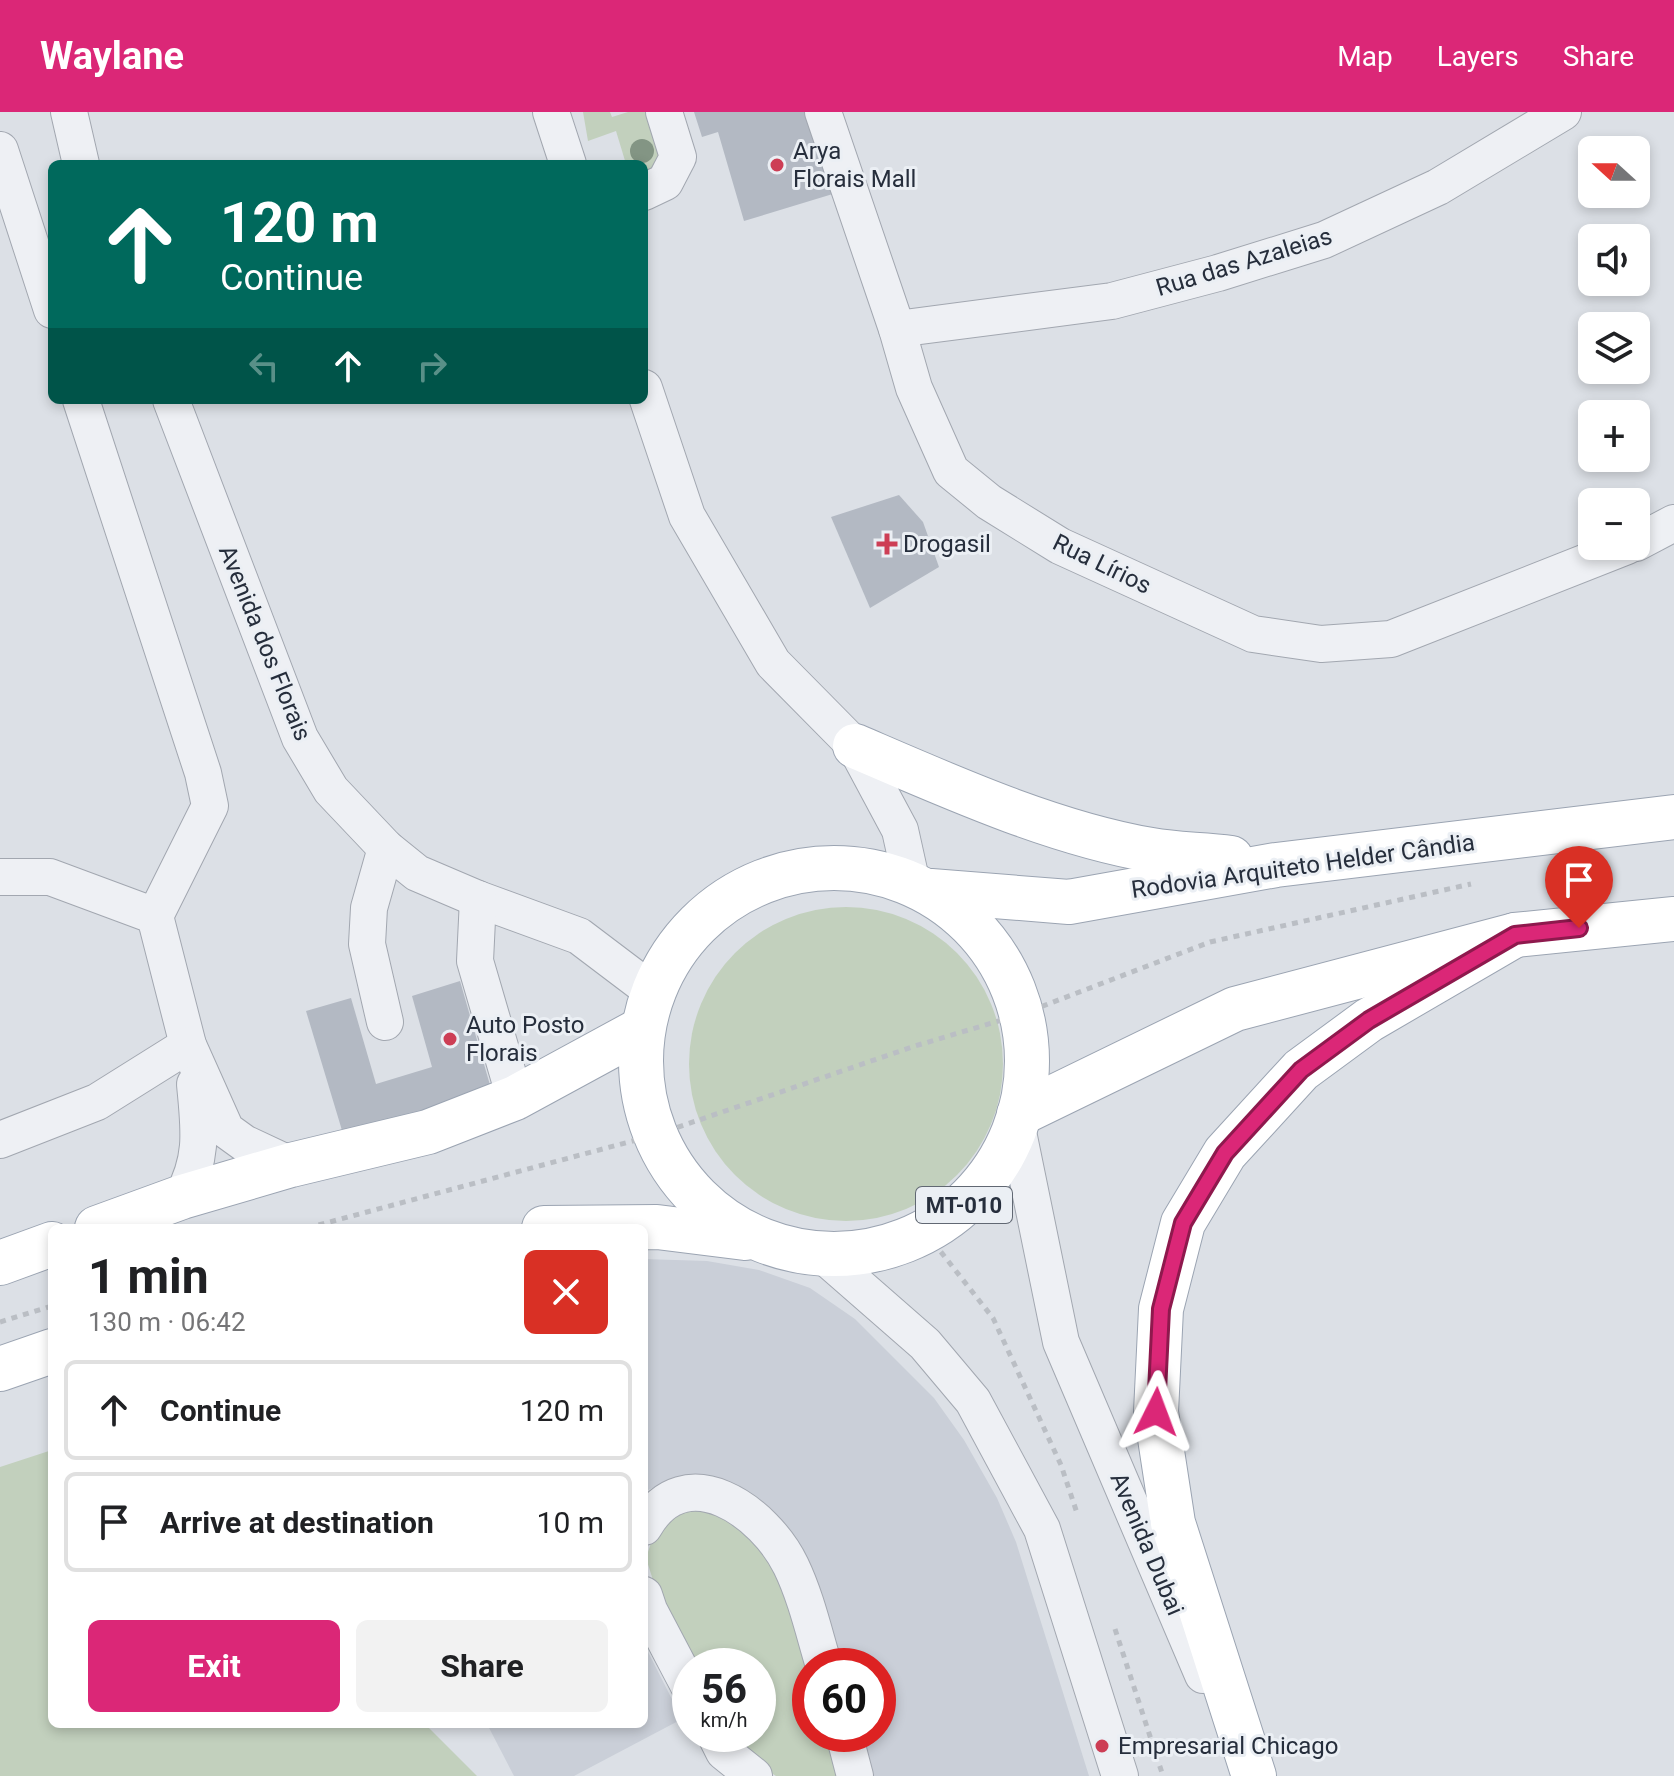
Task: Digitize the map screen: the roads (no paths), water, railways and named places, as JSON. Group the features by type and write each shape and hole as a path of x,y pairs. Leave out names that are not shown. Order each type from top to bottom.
{"main road":[{"path":"855,746 972,796 1093,837 1150,850 1276,865"},
{"name":"Rodovia Arquiteto Helder Cândia","path":"922,887 1069,902 1276,865 1674,817"},
{"name":"MT-010","path":"648,1227 753,1239 783,1248 822,1254 853,1252 926,1233 973,1198 1000,1164 1018,1118 1028,1078 1026,1025 1008,971 975,925 922,887 853,868 823,865 759,880 704,915 678,948 648,1010 641,1088 657,1144 693,1196 753,1239"},
{"path":"1018,1118 1235,1009 1515,935 1674,919"},
{"path":"1254,1776 1173,1523 1156,1412 1161,1309 1183,1223 1225,1153 1301,1070 1369,1020 1515,935"},
{"path":"108,1224 182,1197 291,1165 428,1132 515,1098 648,1010"},
{"path":"0,1263 48,1245"},
{"path":"0,1369 48,1352"}],"street":[{"path":"69,112 80,160"},
{"path":"551,112 567,160"},
{"path":"648,190 665,182 678,157 664,112"},
{"name":"Rua Lírios","path":"823,112 914,388 951,471 989,502 1060,546 1253,634 1321,644 1391,639 1591,560"},
{"name":"Rua das Azaleias","path":"897,329 1112,301 1218,273 1324,240 1438,187 1563,112"},
{"path":"0,150 48,298"},
{"path":"648,400 687,516 773,663 855,746 900,830 922,887"},
{"path":"82,404 203,773 210,806 155,916 190,1054 200,1139 199,1157 182,1197"},
{"name":"Avenida dos Florais","path":"173,404 300,738 331,790 386,848 417,873 579,936 648,1010"},
{"path":"1650,536 1674,523"},
{"path":"385,1022 367,944 369,908 386,848"},
{"path":"0,877 50,877 155,916"},
{"path":"478,899 475,961 515,1098"},
{"path":"0,1140 97,1102 190,1054"},
{"path":"190,1054 226,1130 244,1143 291,1165"},
{"name":"Avenida Dubai","path":"1018,1118 1061,1342 1246,1776"},
{"path":"822,1254 925,1344 973,1401 1042,1529 1120,1776"},
{"path":"648,1522 671,1497 688,1493 718,1496 748,1514 765,1529 791,1565 818,1648"},
{"path":"648,1607 672,1654"},
{"path":"724,1752 754,1776"},
{"path":"849,1752 855,1776"}],"place":[{"name":"Arya Florais Mall","path":"777,165"},
{"name":"Drogasil","path":"887,544"},
{"name":"Auto Posto Florais","path":"450,1039"},
{"name":"Empresarial Chicago","path":"1102,1746"}]}
